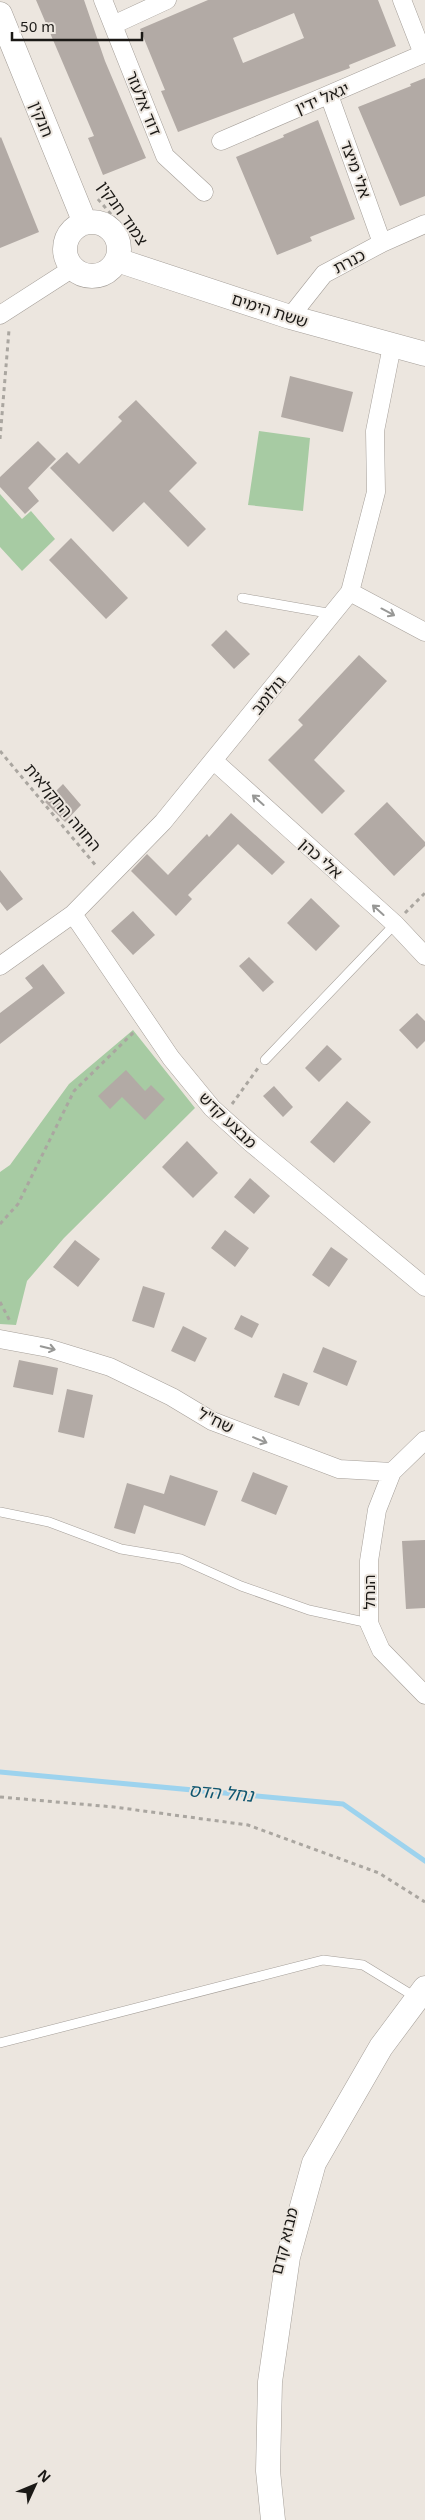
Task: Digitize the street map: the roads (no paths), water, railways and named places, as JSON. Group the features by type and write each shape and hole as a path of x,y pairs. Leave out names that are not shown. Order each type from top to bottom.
{"street":[{"name":"דוד אלעזר","path":"103,0 166,156 204,192"},
{"path":"113,25 166,0"},
{"name":"יגאל ידין","path":"221,141 423,54 402,0"},
{"name":"חנקין","path":"0,14 85,223"},
{"name":"אלי מיצד","path":"329,95 382,243"},
{"path":"96,222 112,231 124,254 107,272 90,276 73,268 67,260 66,241 76,227 85,223 96,222"},
{"name":"כנרת","path":"290,317 324,274 382,243 425,224"},
{"name":"ששת הימים","path":"124,254 290,317 425,354"},
{"path":"5,312 73,268"},
{"name":"גולומב","path":"0,966 73,914 163,822 350,592 376,492 375,431 392,346"},
{"path":"350,592 425,632"},
{"name":"אלי כהן","path":"214,761 395,924 425,956"},
{"name":"מבצע קדש","path":"73,914 171,1058 222,1117 425,1287"},
{"name":"שח\"ל","path":"0,1339 48,1348 110,1367 172,1397 212,1421 339,1469 392,1472"},
{"path":"392,1472 425,1440"},
{"name":"הנחל","path":"392,1472 377,1510 369,1561 369,1623 381,1650 425,1695"},
{"name":"מבוא קדם","path":"271,2519 268,2471 270,2382 288,2257 314,2163 381,2047 421,1993"}],"lane":[{"path":"242,598 333,614"},
{"path":"265,1060 395,924"},
{"path":"0,1512 49,1522 121,1549 181,1559 241,1586 309,1610 369,1623"},
{"path":"0,2043 322,1960 363,1965 421,1993"}],"waterway":[{"name":"נחל הדס","path":"0,1772 343,1804 425,1861"}]}
